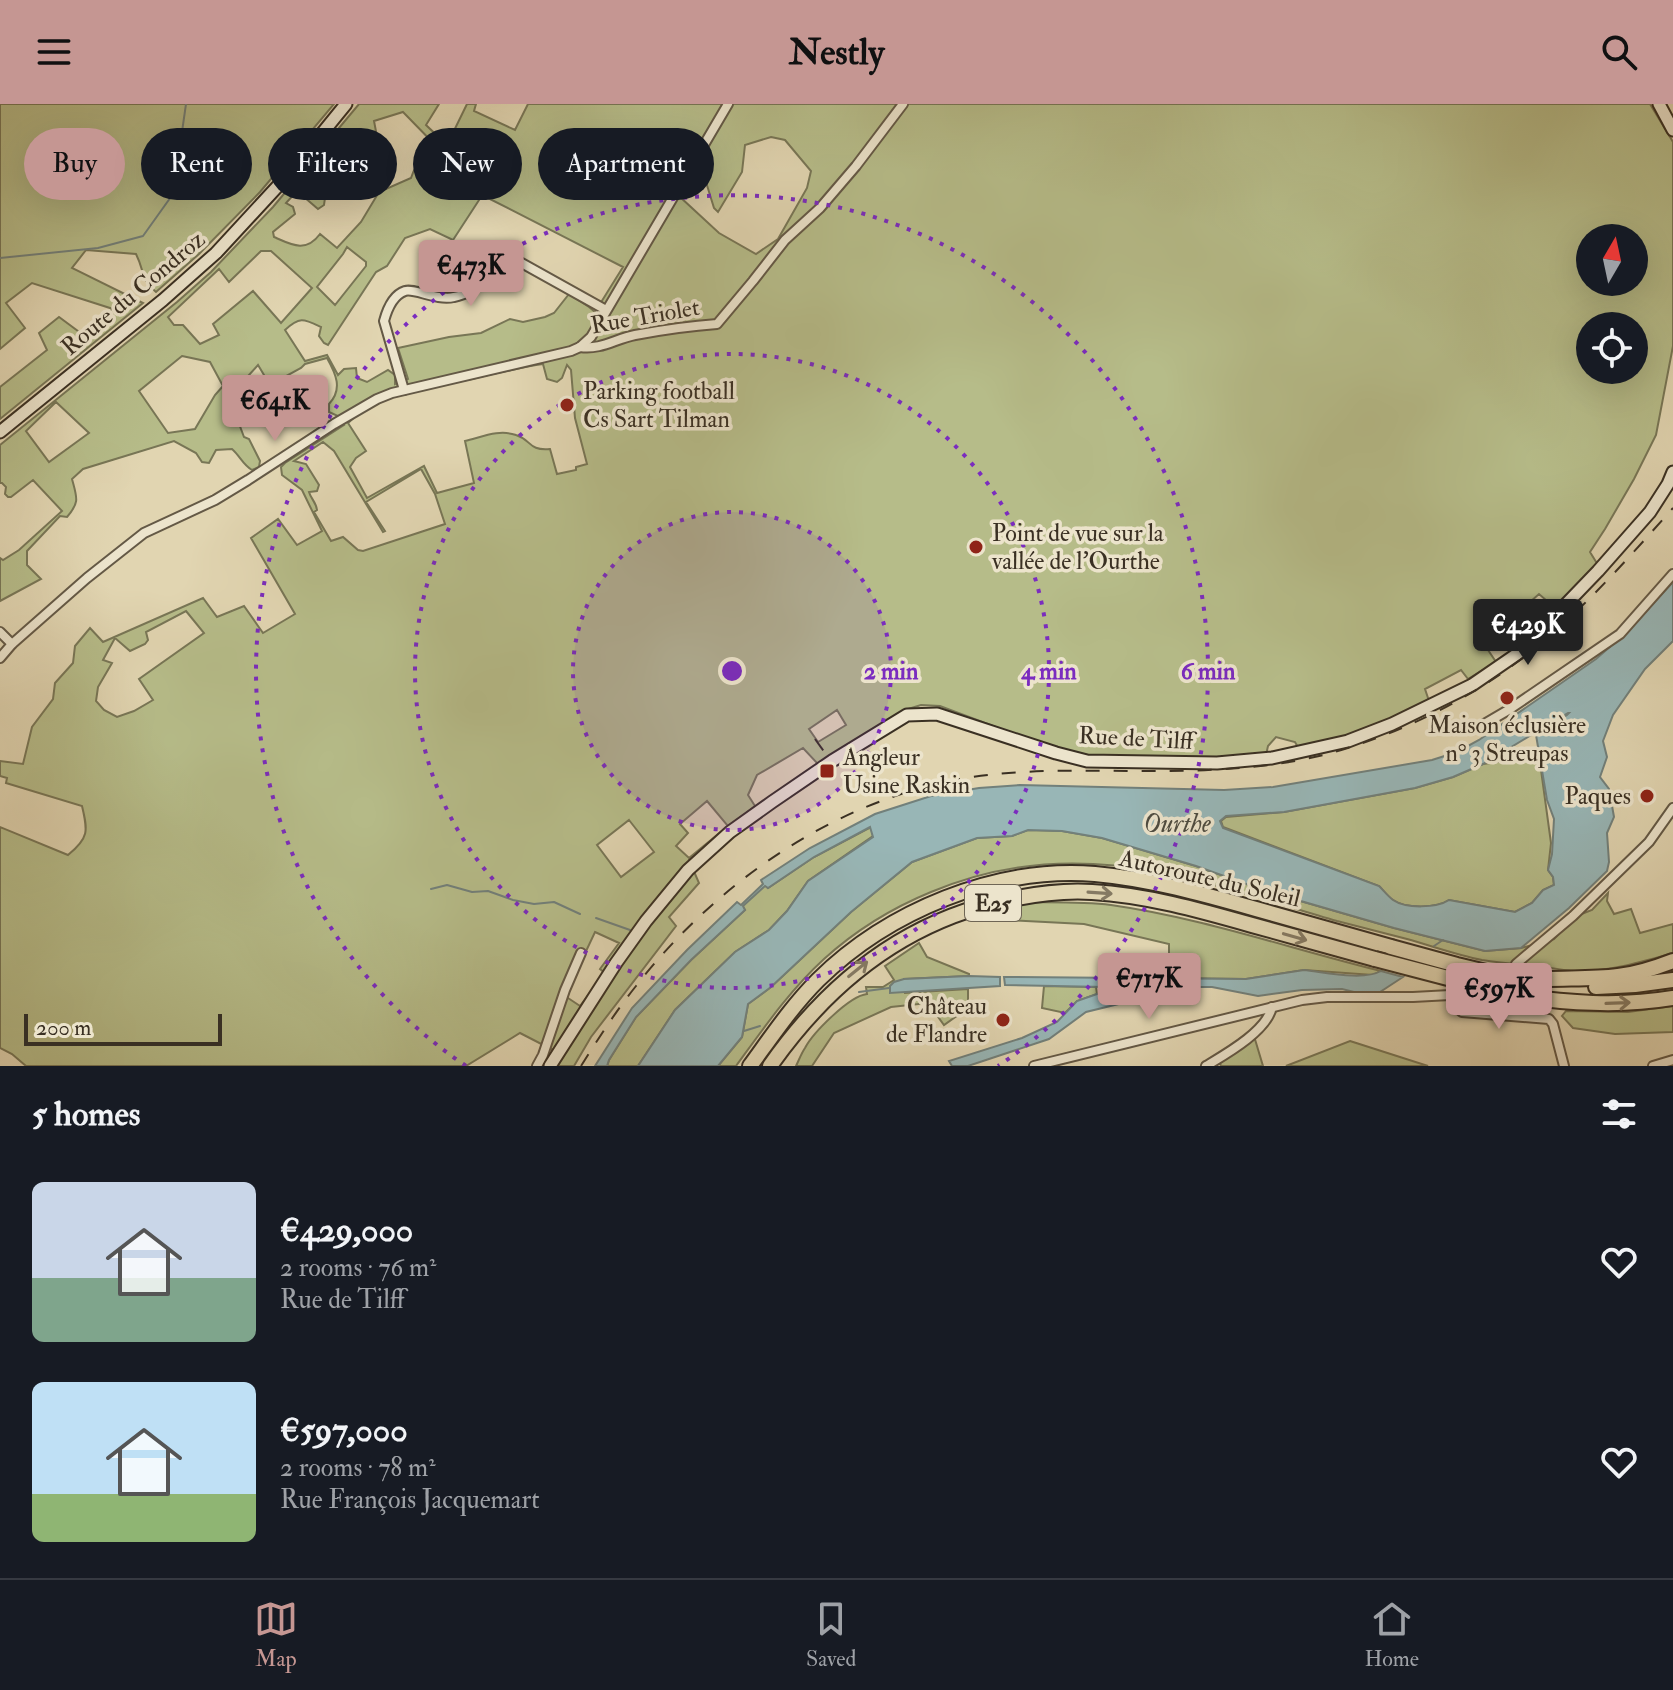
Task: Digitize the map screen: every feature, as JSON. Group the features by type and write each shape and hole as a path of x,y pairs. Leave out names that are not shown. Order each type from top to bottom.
{"highway":[{"name":"Autoroute du Soleil","path":"750,1066 817,981 871,937 909,914 989,885 1069,873 1117,876 1195,892 1524,981 1598,987 1673,980"},
{"name":"Autoroute du Soleil","path":"770,1066 833,991 879,954 914,932 967,909 1044,893 1090,892 1162,902 1513,995 1602,1004 1673,998"},
{"path":"1524,981 1620,976 1673,961"},
{"path":"782,1066 803,1024"}],"main road":[{"name":"Route du Condroz","path":"0,432 216,253 289,174 346,104"},
{"path":"1659,104 1673,130"},
{"name":"Rue de Tilff","path":"550,1066 616,963 688,870 730,832 772,802 907,715 937,714 1087,761 1217,763 1272,758 1348,741 1472,685 1520,652 1650,512 1673,472"}],"street":[{"path":"580,347 591,337 728,104"},
{"name":"Rue Triolet","path":"0,658 12,644 144,533 215,500 377,399 580,347 591,349 637,335 717,324 785,240 820,208 856,166 903,104"},
{"path":"404,390 384,321 394,299 404,292 440,299 456,297 518,261 606,310"},
{"path":"1481,726 1620,634 1673,574"},
{"path":"0,632 12,644"},
{"path":"1516,964 1573,916 1649,842 1673,808"},
{"path":"537,1066 570,974 581,953"},
{"path":"1034,1066 1272,1007 1327,997 1450,995 1462,1012 1549,1019 1564,1066"},
{"path":"1206,1066 1257,1031 1265,1023 1272,1007"},
{"path":"1653,1066 1673,1060"}],"green space":[{"path":"0,104 334,104 314,128 268,128 268,182 260,192 199,254 156,292 145,279 136,254 86,250 72,268 143,303 0,419 0,387 47,350 39,333 59,317 82,334 113,309 32,283 6,303 25,328 0,349"},
{"path":"359,104 439,104 426,125 429,128 419,128 403,112 374,121 375,128 339,128"},
{"path":"467,104 476,104 474,111 511,128 455,128"},
{"path":"528,104 1650,104 1673,142 1673,346 1656,435 1634,479 1590,552 1598,565 1555,608 1539,594 1521,610 1502,607 1490,624 1488,633 1491,643 1488,650 1496,662 1468,679 1461,670 1425,689 1429,701 1347,739 1299,749 1295,742 1276,737 1268,746 1266,755 1208,762 1088,757 1057,750 940,706 921,705 905,710 816,767 818,764 803,748 757,775 748,795 755,806 689,860 699,883 669,917 676,926 591,1037 574,1066 547,1066 555,1051 520,1033 466,1066 26,1066 0,1048 0,827 68,855 83,839 85,822 82,806 6,783 7,778 0,776 0,761 23,764 32,727 53,699 55,683 73,663 75,646 90,628 103,642 203,598 217,617 244,606 263,633 295,614 251,538 278,519 297,545 322,531 302,490 282,475 281,467 344,425 338,416 329,412 329,404 337,387 335,376 327,358 305,364 270,385 258,365 229,397 244,437 249,439 260,461 259,467 249,468 232,449 216,450 209,463 202,462 196,453 174,441 83,469 72,479 76,500 71,512 67,517 60,516 27,551 27,565 41,579 0,601 0,558 3,560 19,550 62,511 33,480 11,497 5,494 6,487 0,483 0,445 211,272 279,200 289,200 286,203 293,207 295,214 273,232 274,237 298,246 309,244 320,234 337,248 361,222 374,200 397,200 397,184 411,178 413,174 413,200 479,200 453,240 430,229 405,238 387,266 376,272 328,345 319,336 321,327 310,322 298,321 285,330 305,361 327,355 338,375 344,369 356,368 357,378 367,382 388,370 395,375 395,384 408,379 398,348 481,333 510,319 523,322 545,317 554,313 569,294 595,312 623,267 492,200 522,200 522,128 516,128","holes":["347,247 366,262 335,305 317,287","261,251 271,251 312,288 281,323 253,291 213,324 219,335 200,344 183,325 174,325 168,317 219,269 229,282","182,356 210,362 223,386 195,429 168,433 139,391","543,364 547,379 557,382 567,365 571,370 575,418 587,464 557,474 550,449 534,447 510,433 497,433 465,441 474,483 437,493 424,466 367,498 350,467 366,451 348,423 361,412 391,397 425,388","56,402 89,433 49,462 26,431","323,442 334,451 383,532 366,502 421,469 435,494 445,524 363,551 343,537 331,541 314,512 317,510 309,492 317,491 319,485 306,464 294,461","186,611 204,633 139,679 153,700 117,717 96,701 98,687 112,663 103,660 115,638 130,651 148,640 146,632","837,710 846,725 818,742 809,729","707,801 728,826 689,858 676,846 688,833 680,824","629,820 654,852 621,877 597,845","595,932 619,943 600,969 605,973 580,1006 565,996"]},
{"path":"308,200 325,200 324,205 318,209"},
{"path":"1538,748 1551,843 1548,870 1554,885 1515,912 1449,900 1421,906 1399,903 1379,886 1223,827 1221,821 1226,817 1284,812 1415,788 1483,764 1525,758"},
{"path":"871,827 873,836 808,881 769,930 735,952 675,1010 638,1066 607,1066 636,1017 745,910 742,906 765,885 768,888 814,857"},
{"path":"1028,830 1062,831 1102,838 1266,891 1485,951 1521,948 1554,939 1579,915 1592,910 1608,893 1607,901 1614,914 1631,909 1640,933 1673,924 1673,953 1590,971 1490,961 1185,878 1135,868 1086,864 1035,865 984,874 931,892 875,921 836,948 812,971 777,1010 736,1066 718,1066 742,1037 748,1004 912,862 977,838 1012,836"},
{"path":"1012,902 1099,904 1145,911 1381,971 1373,975 1304,970 1246,979 1169,978 1169,944 1084,924 1004,920 972,915"},
{"path":"919,943 927,957 969,976 904,979 905,993 968,989 968,1008 944,1025 928,1003 891,1007 834,1033 812,1066 796,1066 809,1041 823,1025 851,1001 867,994 866,987 883,987 894,980 885,966"},
{"path":"1044,986 1096,987 1097,994 1077,1001 1065,1013 1042,1008"},
{"path":"1673,1006 1673,1032 1615,1034 1573,1028 1562,1016 1566,1011 1628,1012"},
{"path":"1254,1036 1263,1066 1221,1066 1220,1063"},
{"path":"1350,1041 1428,1066 1286,1066"}],"water":[{"name":"Ourthe","path":"1673,582 1673,641 1645,669 1613,715 1603,741 1607,757 1600,777 1609,789 1614,817 1607,833 1607,871 1521,948 1485,951 1266,891 1102,838 1062,831 1028,830 1012,836 977,838 912,862 748,1004 742,1037 718,1066 638,1066 675,1010 735,952 769,930 808,881 873,837 870,827 814,857 768,888 765,886 743,906 745,910 636,1017 607,1066 595,1066 632,1008 737,902 741,905 763,884 761,880 810,848 875,814 931,796 979,788 1020,785 1224,790 1273,787 1432,760 1457,752 1479,740 1596,659 1627,632","holes":["1569,713 1536,735 1547,800 1554,819 1548,870 1554,885 1515,912 1449,900 1421,906 1399,903 1379,886 1223,828 1220,821 1226,816 1284,812 1415,788 1453,777 1483,764"]},
{"path":"1304,970 1354,976 1381,971 1403,977 1380,992 1302,990 1258,996 1212,987 1169,987 1167,993 1150,999 1086,1012 1049,1039 968,1066 952,1066 949,1061 1022,1038 1057,1022 1077,1001 1097,994 1152,993 1155,988 1005,985 1004,977 1246,979"},
{"path":"1000,977 1000,986 890,993 894,982 904,979"}],"waterway":[{"path":"0,258 98,248 143,236 173,194 186,104"},
{"path":"431,889 447,885 472,892 488,891 534,904 554,902 580,914"},
{"path":"596,918 630,930"},
{"path":"1434,946 1443,940"},
{"path":"859,992 889,988"},
{"path":"744,1031 760,1026"}],"tunnel":[{"path":"1450,995 1487,982 1516,964"}],"railway":[{"path":"581,1066 636,986 698,918 770,860 850,814 893,797 978,776 1033,771 1189,771 1260,766 1331,753 1380,737 1451,704 1495,678 1538,646 1579,609 1673,508"},
{"path":"815,739 828,757"}],"place":[{"name":"Parking football Cs Sart Tilman","path":"567,405"},
{"name":"Point de vue sur la vallée de l'Ourthe","path":"976,547"},
{"name":"Maison éclusière n° 3 Streupas","path":"1507,698"},
{"name":"Angleur Usine Raskin","path":"827,771"},
{"name":"Paques","path":"1647,796"},
{"name":"Château de Flandre","path":"1003,1020"}]}
